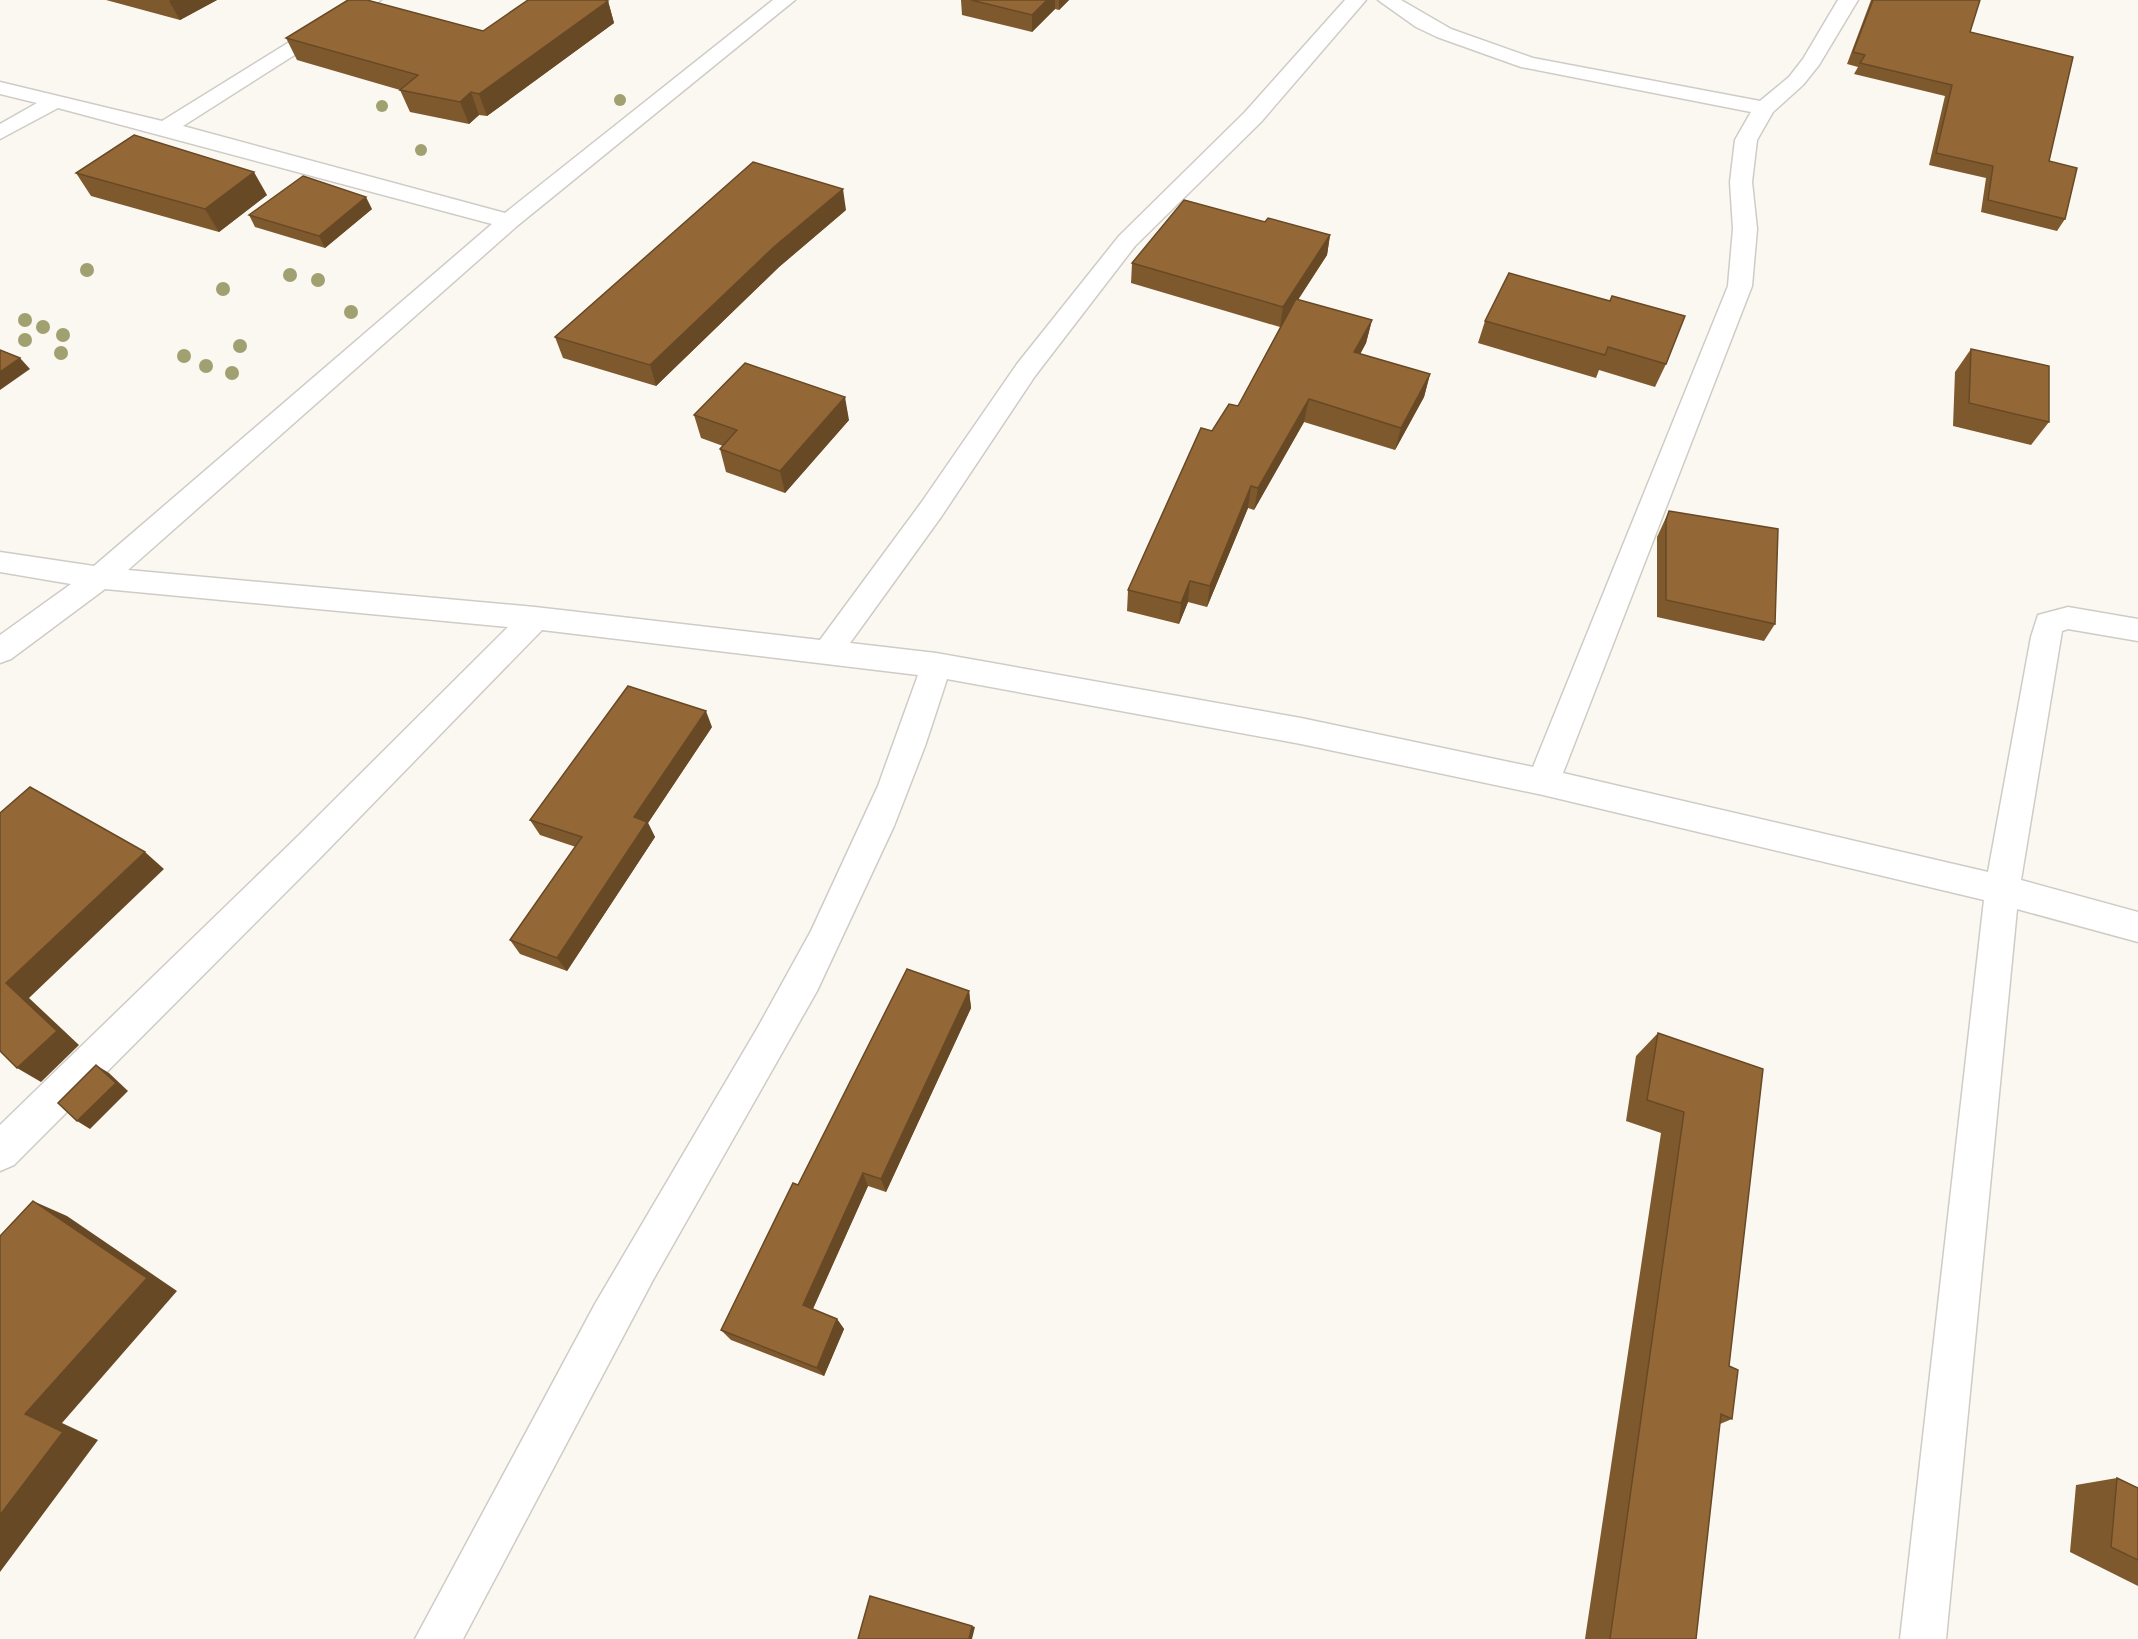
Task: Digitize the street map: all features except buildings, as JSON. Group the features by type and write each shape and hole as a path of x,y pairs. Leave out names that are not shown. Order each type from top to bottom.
{"street":[{"path":"165,128 371,0"},
{"path":"0,651 100,578 509,221 785,0"},
{"path":"828,651 931,510 1026,370 1127,241 1253,117 1330,25 1356,0"},
{"path":"1388,0 1422,23 1444,33 1528,63 1764,108"},
{"path":"1543,782 1740,286 1745,229 1742,158 1746,140 1764,108 1805,71 1848,0"},
{"path":"0,88 165,128 509,221"},
{"path":"0,133 56,101"},
{"path":"0,562 100,578 535,618 936,665 1301,731 1543,782 2002,890 2138,927"},
{"path":"0,1152 310,846 535,618"},
{"path":"1923,1639 2002,890 2049,623 2068,618 2138,630"},
{"path":"438,1639 666,1216 803,980 892,793 920,720 936,665"}]}
